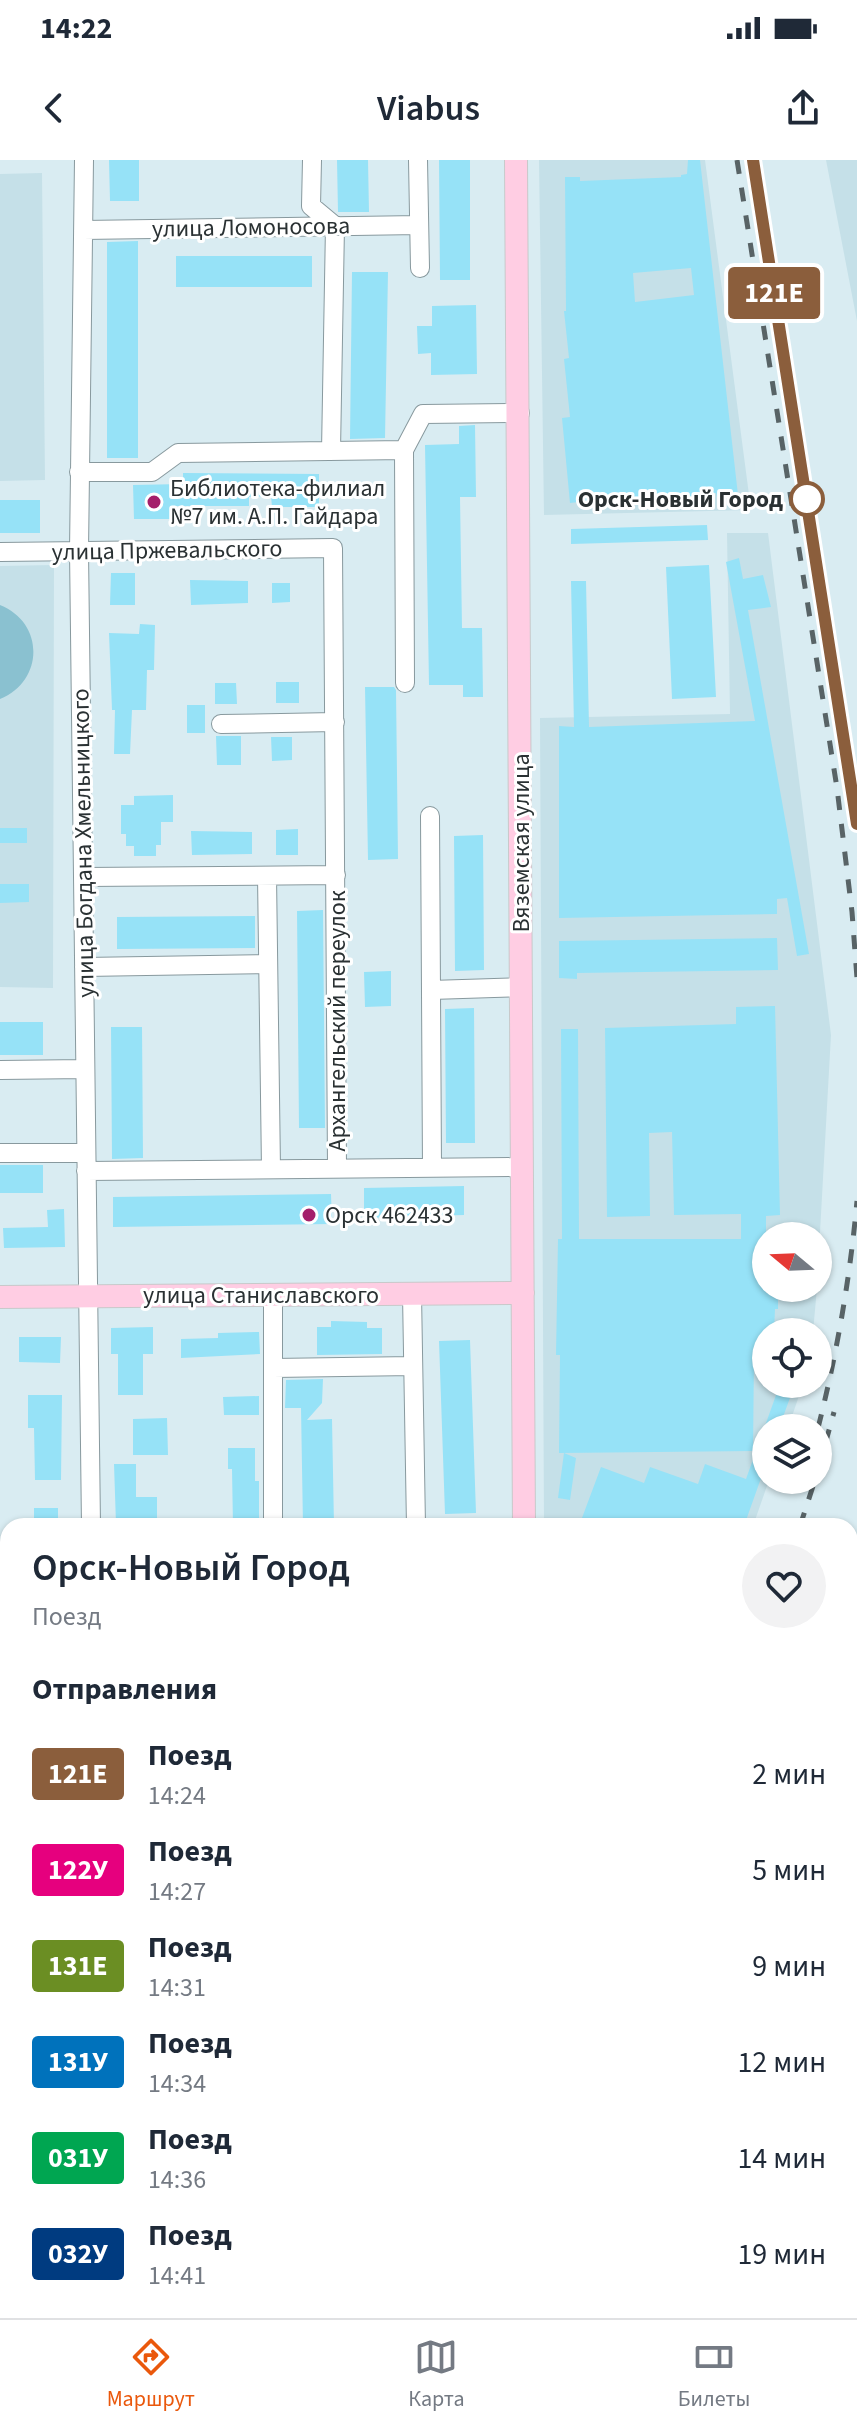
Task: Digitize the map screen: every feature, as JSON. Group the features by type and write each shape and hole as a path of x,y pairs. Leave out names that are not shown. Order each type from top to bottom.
{"main road":[{"name":"Вяземская улица","path":"516,160 520,413 524,1518"},
{"name":"улица Станиславского","path":"0,1297 523,1293"}],"street":[{"name":"улица Богдана Хмельницкого","path":"84,160 79,551 91,1518"},
{"path":"312,160 311,206 335,226 331,451"},
{"path":"418,160 420,268"},
{"name":"улица Ломоносова","path":"83,230 419,225"},
{"path":"405,683 404,450 423,414 520,413"},
{"path":"79,472 152,472 178,453 404,450"},
{"name":"улица Пржевальского","path":"0,552 333,548"},
{"name":"Архангельский переулок","path":"333,548 337,1168"},
{"path":"221,724 335,722"},
{"path":"430,816 432,1168"},
{"path":"84,877 336,875"},
{"path":"267,876 271,1169"},
{"path":"84,967 268,964"},
{"path":"431,990 522,987"},
{"path":"0,1070 85,1069"},
{"path":"0,1153 86,1162 271,1169 522,1167"},
{"path":"412,1294 416,1518"},
{"path":"273,1295 273,1518"},
{"path":"273,1368 413,1366"}],"shaded area":[{"path":"539,160 705,160 751,510 544,515"},
{"path":"826,160 857,160 857,321"},
{"path":"42,173 45,480 0,481 0,174"},
{"path":"727,533 768,533 831,1035 821,1222 752,1222 752,1302 816,1302 814,1318 752,1318 752,1398 798,1398 793,1414 752,1414 752,1494 764,1494 756,1518 544,1518 540,718 730,714"},
{"path":"54,565 53,988 0,987 0,566"},
{"path":"0,605 15,613 25,625 33,652 25,679 14,691 0,699"}],"building":[{"path":"109,160 139,160 139,201 110,201"},
{"path":"337,160 368,160 369,212 338,212"},
{"path":"439,160 470,160 470,280 440,280"},
{"path":"688,160 700,160 738,495 717,497 716,493 621,501 621,497 570,503 562,418 570,417 564,359 569,358 564,311 565,177 580,177 580,181 681,177 687,174","holes":["691,268 694,295 635,302 633,273"]},
{"path":"138,241 138,458 107,458 107,242"},
{"path":"176,256 312,256 312,287 176,287"},
{"path":"352,272 388,272 385,438 350,439"},
{"path":"476,305 477,374 431,375 431,353 418,354 417,326 432,326 432,306"},
{"path":"475,425 476,497 460,497 462,628 482,628 483,697 463,697 463,685 429,685 425,445 459,444 459,426"},
{"path":"183,473 319,474 319,507 272,507 271,496 249,497 249,506 174,506 174,519 134,519 133,485 183,484"},
{"path":"0,500 40,500 40,533 0,533"},
{"path":"707,525 708,540 571,544 571,529"},
{"path":"739,558 743,579 763,575 771,607 748,610 809,954 797,956 787,898 777,899 777,914 559,918 559,726 574,727 571,581 586,581 589,727 755,721 726,562"},
{"path":"709,565 716,697 672,699 666,567"},
{"path":"111,573 135,573 135,605 110,605"},
{"path":"190,580 248,581 248,603 191,605"},
{"path":"272,583 290,583 290,602 272,603"},
{"path":"140,624 155,625 154,670 147,670 146,710 132,710 130,754 114,754 115,710 112,710 109,633 139,634"},
{"path":"276,682 299,682 299,703 276,703"},
{"path":"215,683 236,683 237,704 215,704"},
{"path":"365,687 394,687 396,690 398,859 368,860"},
{"path":"187,705 205,705 205,733 187,733"},
{"path":"216,736 241,736 241,765 217,765"},
{"path":"271,737 292,737 292,760 272,761"},
{"path":"173,795 173,822 161,822 161,845 156,845 156,856 134,856 134,846 126,846 126,834 121,834 121,805 134,805 134,796"},
{"path":"0,828 27,828 27,843 0,843"},
{"path":"298,829 298,855 276,855 276,830"},
{"path":"191,831 252,832 252,854 192,855"},
{"path":"483,835 484,970 455,971 454,836"},
{"path":"0,884 29,884 29,902 0,903"},
{"path":"323,910 325,1128 299,1128 297,911"},
{"path":"255,916 255,948 117,949 117,917"},
{"path":"777,938 778,970 577,973 577,979 559,978 559,941"},
{"path":"391,971 391,1006 365,1007 364,972"},
{"path":"775,1006 780,1215 766,1216 766,1222 752,1222 752,1302 778,1302 778,1309 775,1309 775,1318 752,1318 752,1451 559,1453 560,1355 556,1355 558,1239 562,1239 561,1029 578,1029 579,1239 741,1239 741,1214 674,1215 672,1132 649,1133 650,1216 607,1217 605,1028 736,1024 736,1007"},
{"path":"474,1008 475,1143 446,1143 445,1009"},
{"path":"0,1022 43,1022 43,1055 0,1055"},
{"path":"111,1027 142,1027 143,1158 112,1159"},
{"path":"0,1165 43,1165 43,1193 0,1193"},
{"path":"464,1186 464,1215 364,1218 364,1188"},
{"path":"331,1194 332,1224 113,1227 113,1197"},
{"path":"64,1209 65,1247 4,1248 3,1228 48,1227 47,1210"},
{"path":"331,1321 367,1322 367,1328 382,1328 382,1354 317,1355 317,1327 331,1327"},
{"path":"153,1327 153,1354 143,1354 143,1395 118,1395 118,1354 111,1354 111,1328"},
{"path":"259,1332 260,1354 181,1358 181,1339 218,1338 218,1333"},
{"path":"19,1337 61,1337 60,1363 19,1362"},
{"path":"470,1340 476,1513 445,1514 439,1341"},
{"path":"323,1379 322,1403 307,1420 332,1419 334,1518 303,1518 301,1408 285,1408 286,1380"},
{"path":"28,1395 62,1395 61,1480 35,1480 34,1428 28,1428"},
{"path":"259,1396 259,1415 224,1415 223,1397"},
{"path":"775,1398 790,1398 784,1414 769,1414"},
{"path":"167,1418 168,1455 133,1455 133,1419"},
{"path":"228,1448 255,1448 259,1518 233,1518 232,1469 228,1469"},
{"path":"564,1453 576,1458 570,1500 558,1498"},
{"path":"752,1462 752,1494 755,1494 747,1518 582,1518 601,1467 644,1483 650,1467 698,1484 705,1464 746,1479"},
{"path":"114,1464 136,1464 136,1497 157,1497 157,1518 116,1518"},
{"path":"34,1508 58,1508 58,1518 34,1518"}],"railway":[{"path":"737,160 837,788 857,978"},
{"path":"753,160 857,823"},
{"path":"821,1414 842,1315 857,1201"},
{"path":"832,1419 834,1412"},
{"path":"803,1518 810,1494"}],"train":[{"name":"121Е","path":"753,160 857,824"}],"place":[{"name":"Орск-Новый Город","path":"807,499"},
{"name":"Библиотека-филиал №7 им. А.П. Гайдара","path":"154,502"},
{"name":"Орск 462433","path":"309,1215"}]}
